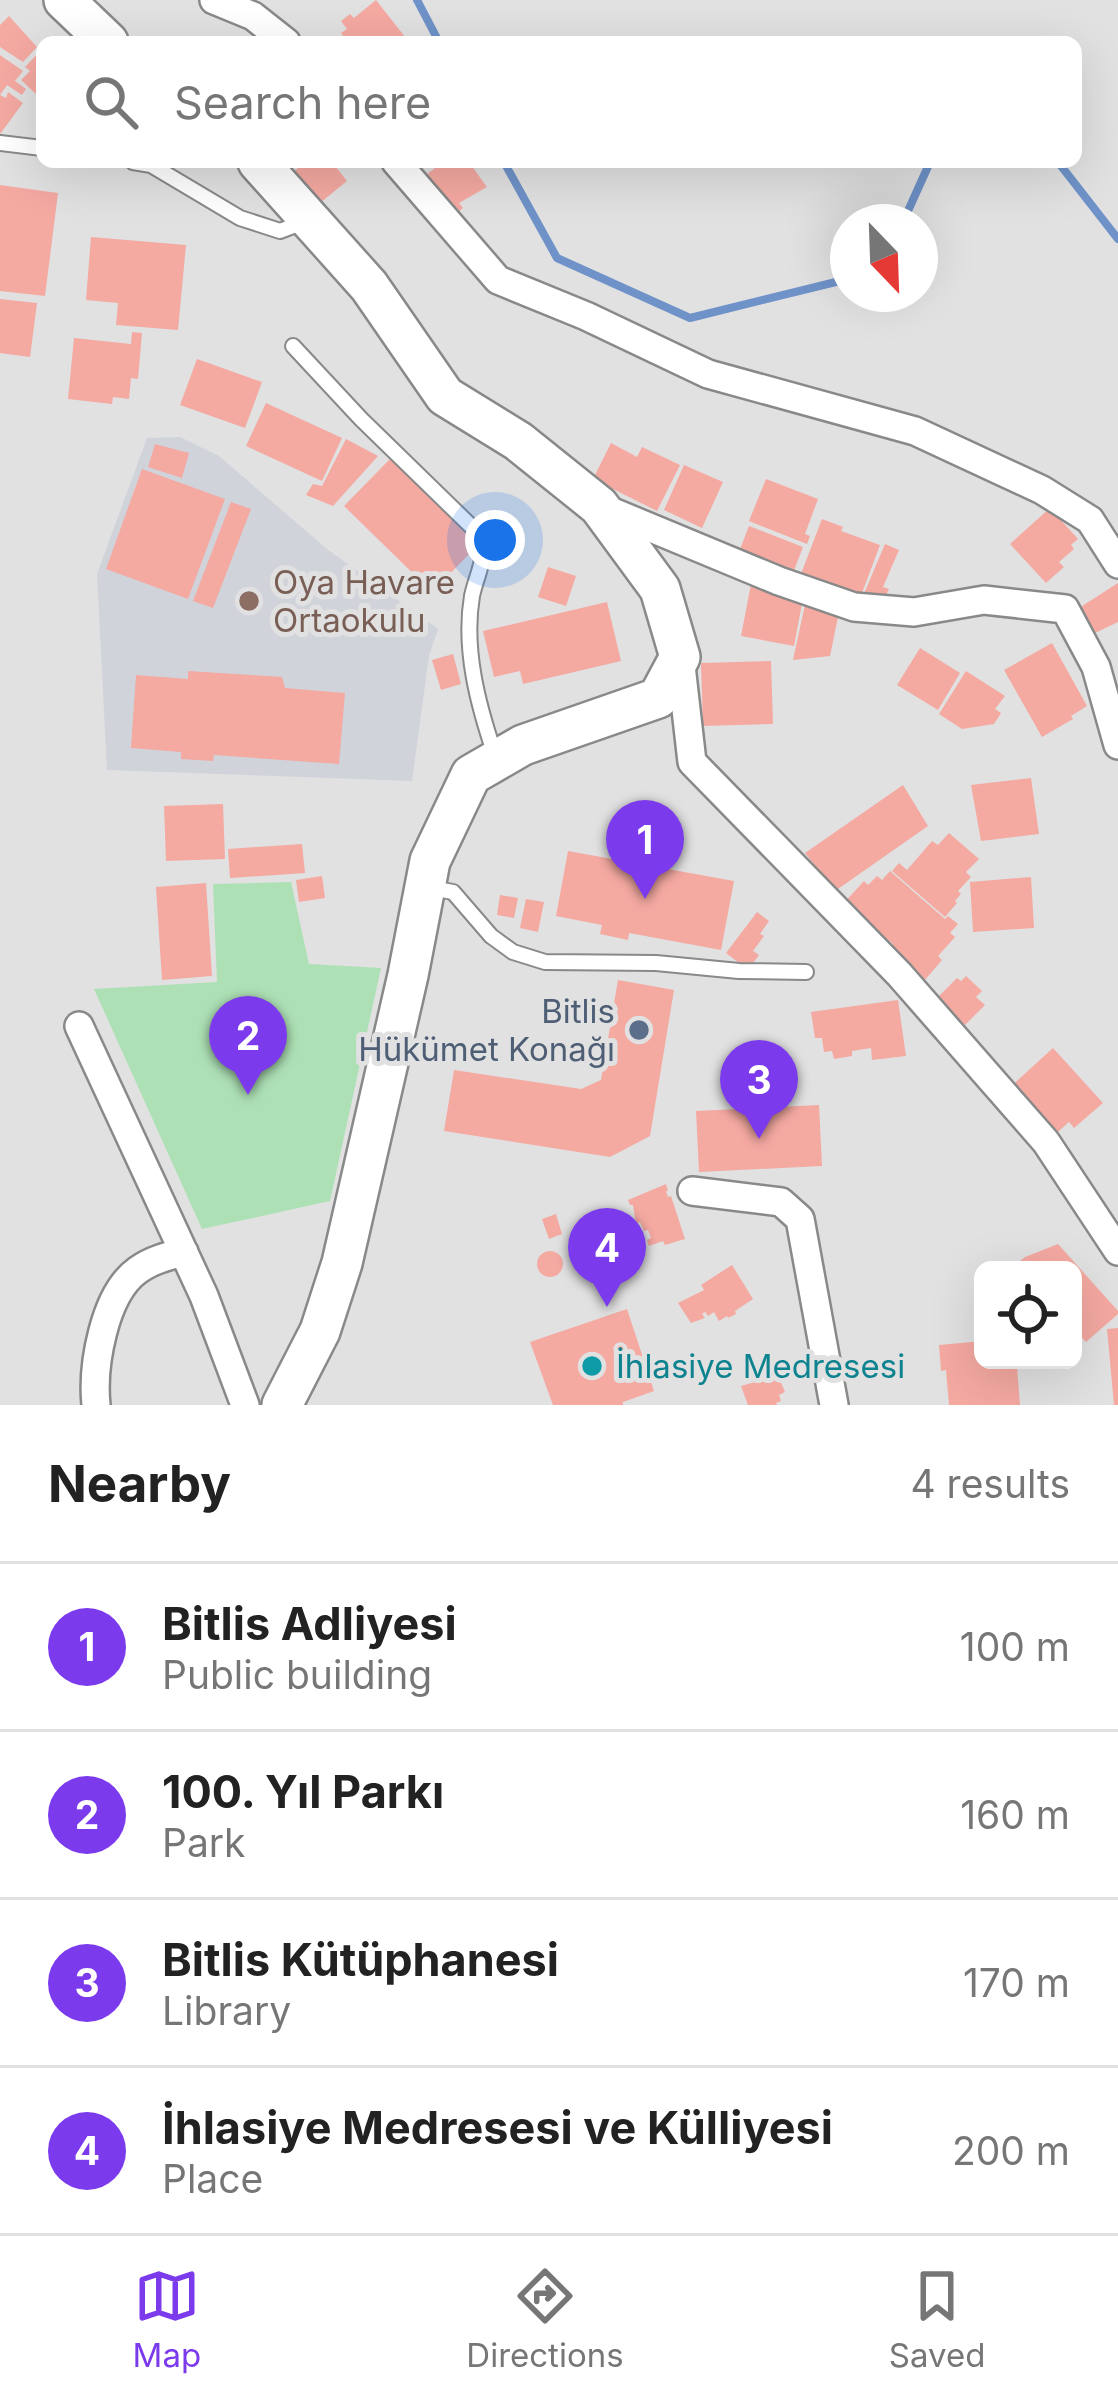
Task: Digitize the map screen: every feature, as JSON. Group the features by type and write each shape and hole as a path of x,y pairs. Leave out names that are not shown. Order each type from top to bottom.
{"street":[{"path":"64,0 102,36"},
{"path":"214,0 253,16 278,36"},
{"path":"263,168 368,286 445,396 518,441 599,506 659,590 680,657 692,762 899,974 1046,1142 1118,1251"},
{"path":"401,168 498,280 708,374 915,431 1042,490 1090,520 1118,564"},
{"path":"599,506 854,607 914,612 984,600 1065,609 1096,667 1118,745"},
{"path":"282,1405 320,1331 342,1263 430,861 472,775 524,745 658,698 680,657"},
{"path":"79,1026 204,1296 244,1405"},
{"path":"692,1191 781,1202 800,1220 834,1405"},
{"path":"96,1405 93,1379 112,1300 136,1271 184,1252"},
{"path":"312,1405 320,1331"}],"lane":[{"path":"0,143 36,147"},
{"path":"156,168 240,218 280,231 310,219"},
{"path":"293,346 483,543 472,597 470,650 482,714 497,760"},
{"path":"425,887 453,892 491,936 513,952 545,962 806,972"}],"shaded area":[{"name":"Oya Havare Ortaokulu","path":"180,437 219,456 327,549 438,629 429,656 412,781 107,770 97,574 147,438"}],"green space":[{"path":"291,882 309,964 381,968 330,1201 202,1229 94,989 217,982 213,884"}],"building":[{"path":"376,0 404,36 343,36 347,29 341,21 350,14 354,18"},
{"path":"9,16 36,46 23,62 0,47 0,25"},
{"path":"0,55 23,71 15,81 26,89 22,95 7,85 0,95"},
{"path":"36,55 36,94 21,80 30,71 25,67"},
{"path":"8,92 23,103 0,134 0,95 6,98"},
{"path":"298,168 337,168 347,181 315,207 289,175"},
{"path":"435,168 473,168 487,187 459,203 463,208 448,220 419,180"},
{"path":"0,185 58,193 45,296 0,291"},
{"path":"91,237 186,245 178,330 116,325 118,303 86,300"},
{"path":"0,299 37,303 30,357 0,353"},
{"path":"132,332 142,333 138,379 131,378 129,399 113,397 112,404 68,399 74,338 131,344"},
{"path":"197,359 262,382 245,428 180,405"},
{"path":"266,403 342,438 322,481 246,446"},
{"path":"346,439 378,456 333,506 306,495 313,484 322,486"},
{"path":"611,443 637,457 642,447 680,465 657,511 593,479"},
{"path":"155,444 189,453 182,478 148,467"},
{"path":"390,459 478,545 432,592 344,506"},
{"path":"684,465 723,482 702,528 664,510"},
{"path":"142,469 225,499 188,599 106,569"},
{"path":"766,479 818,499 805,534 810,536 807,544 749,521"},
{"path":"231,502 251,509 213,608 193,601"},
{"path":"1050,508 1078,539 1059,562 1064,567 1046,583 1010,544"},
{"path":"822,519 880,545 859,601 799,579"},
{"path":"749,526 803,547 791,578 737,557"},
{"path":"885,544 899,550 883,587 889,589 882,604 863,596"},
{"path":"548,567 576,576 566,606 538,597"},
{"path":"1118,583 1118,622 1095,633 1079,608"},
{"path":"751,584 804,593 794,646 741,636"},
{"path":"806,600 840,607 830,656 793,660"},
{"path":"607,602 621,661 523,684 520,671 494,677 483,631"},
{"path":"1052,643 1087,706 1042,737 1004,670"},
{"path":"920,648 960,673 938,710 897,685"},
{"path":"453,654 461,684 441,690 432,660"},
{"path":"771,661 773,724 703,726 701,663"},
{"path":"188,671 282,677 285,688 345,693 339,764 214,755 213,761 181,759 181,752 131,748 136,675 188,679"},
{"path":"966,671 1005,696 995,709 1001,713 994,724 962,729 939,714"},
{"path":"1031,778 1039,834 981,841 971,785"},
{"path":"903,785 928,826 835,891 805,853"},
{"path":"223,804 225,859 166,861 164,806"},
{"path":"949,833 979,859 966,872 971,877 945,917 892,871 899,863 907,870 932,841 938,845"},
{"path":"302,844 305,873 230,878 228,849"},
{"path":"568,851 734,881 721,950 629,933 628,940 600,934 602,925 556,916"},
{"path":"890,871 945,919 948,916 958,924 950,933 955,937 938,956 942,960 924,981 890,951 893,944 878,931 875,935 842,905 864,881 868,885 877,876 882,880"},
{"path":"322,876 325,898 299,902 296,880"},
{"path":"1031,877 1034,928 973,932 970,882"},
{"path":"206,883 212,976 162,980 156,887"},
{"path":"500,895 518,898 514,918 497,915"},
{"path":"526,899 544,902 538,932 520,928"},
{"path":"757,912 769,921 753,951 759,955 748,970 726,953"},
{"path":"966,976 982,991 976,997 985,1005 965,1025 937,998 957,978 961,981"},
{"name":"Bitlis Hükümet Konağı","path":"618,980 674,990 650,1136 610,1157 444,1131 454,1070 581,1089 601,1080"},
{"path":"898,1000 906,1056 872,1060 871,1048 834,1059 832,1051 824,1052 822,1038 815,1038 811,1012"},
{"path":"1053,1048 1103,1103 1074,1128 1069,1122 1051,1138 1007,1090"},
{"path":"819,1105 822,1166 699,1172 696,1111"},
{"path":"666,1184 685,1239 649,1246 648,1230 636,1224 628,1200"},
{"path":"556,1214 562,1234 549,1239 542,1219"},
{"path":"1058,1244 1073,1261 1020,1261"},
{"path":"550,1251 563,1264 550,1277 537,1264"},
{"path":"732,1265 753,1299 728,1318 719,1321 714,1312 708,1316 705,1312 705,1318 691,1323 678,1303 704,1290 701,1285"},
{"path":"1082,1271 1118,1311 1086,1342 1082,1338"},
{"name":"İhlasiye Medresesi","path":"627,1309 654,1391 623,1405 553,1405 530,1342"},
{"path":"1118,1328 1118,1405 1114,1405 1107,1329"},
{"path":"974,1342 974,1369 1017,1369 1020,1405 949,1405 939,1345"},
{"path":"760,1375 769,1379 778,1375 785,1392 777,1405 748,1405 741,1386"}],"waterway":[{"path":"417,0 436,36"},
{"path":"507,168 557,258 690,318 830,283"},
{"path":"911,204 927,168"},
{"path":"1063,168 1118,239"}],"place":[{"name":"Oya Havare Ortaokulu","path":"249,601"},
{"name":"Bitlis Adliyesi","path":"645,899"},
{"name":"Bitlis Hükümet Konağı","path":"639,1030"},
{"name":"100. Yıl Parkı","path":"248,1095"},
{"name":"Bitlis Kütüphanesi","path":"759,1139"},
{"name":"İhlasiye Medresesi ve Külliyesi","path":"607,1307"},
{"name":"İhlasiye Medresesi","path":"592,1366"}]}
